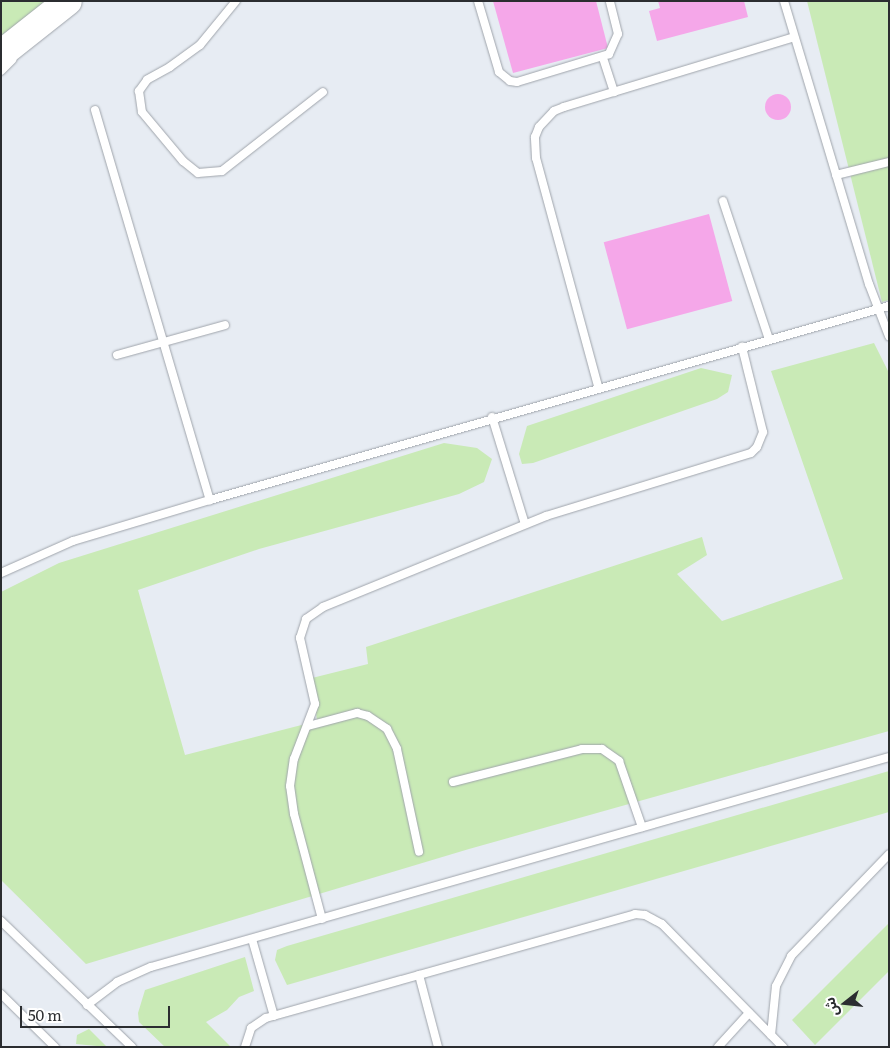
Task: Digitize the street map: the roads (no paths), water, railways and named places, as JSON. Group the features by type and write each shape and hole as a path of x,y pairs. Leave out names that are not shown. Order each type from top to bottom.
{"highway":[{"path":"1,54 61,9"}],"lane":[{"path":"236,1 200,45 170,68 147,80 139,91 142,112 183,162 198,173 222,171 323,92"},
{"path":"478,1 499,72 510,81 517,82 603,58 614,48 618,34 610,1"},
{"path":"784,1 836,175 878,309 889,336"},
{"path":"1,72 61,9"},
{"path":"598,386 534,148 539,127 554,111 794,37"},
{"path":"603,58 614,92"},
{"path":"96,110 210,500"},
{"path":"836,175 889,162"},
{"path":"723,201 769,339"},
{"path":"1,573 73,541 598,386 889,306"},
{"path":"117,355 225,325"},
{"path":"322,919 291,794 294,759 308,726 315,693 300,638 306,619 314,611 524,524 751,453 757,447 763,432 742,347"},
{"path":"492,417 524,524"},
{"path":"308,726 357,713 368,716 387,729 397,749 419,852"},
{"path":"453,782 582,749 602,749 619,761 642,827"},
{"path":"87,1004 134,974 889,757"},
{"path":"771,1035 776,986 791,956 889,854"},
{"path":"245,1047 251,1028 274,1016 626,917 644,915 662,924 783,1047"},
{"path":"1,921 132,1047"},
{"path":"252,939 274,1016"},
{"path":"419,975 438,1047"},
{"path":"1,994 55,1047"},
{"path":"718,1047 749,1013"}]}
